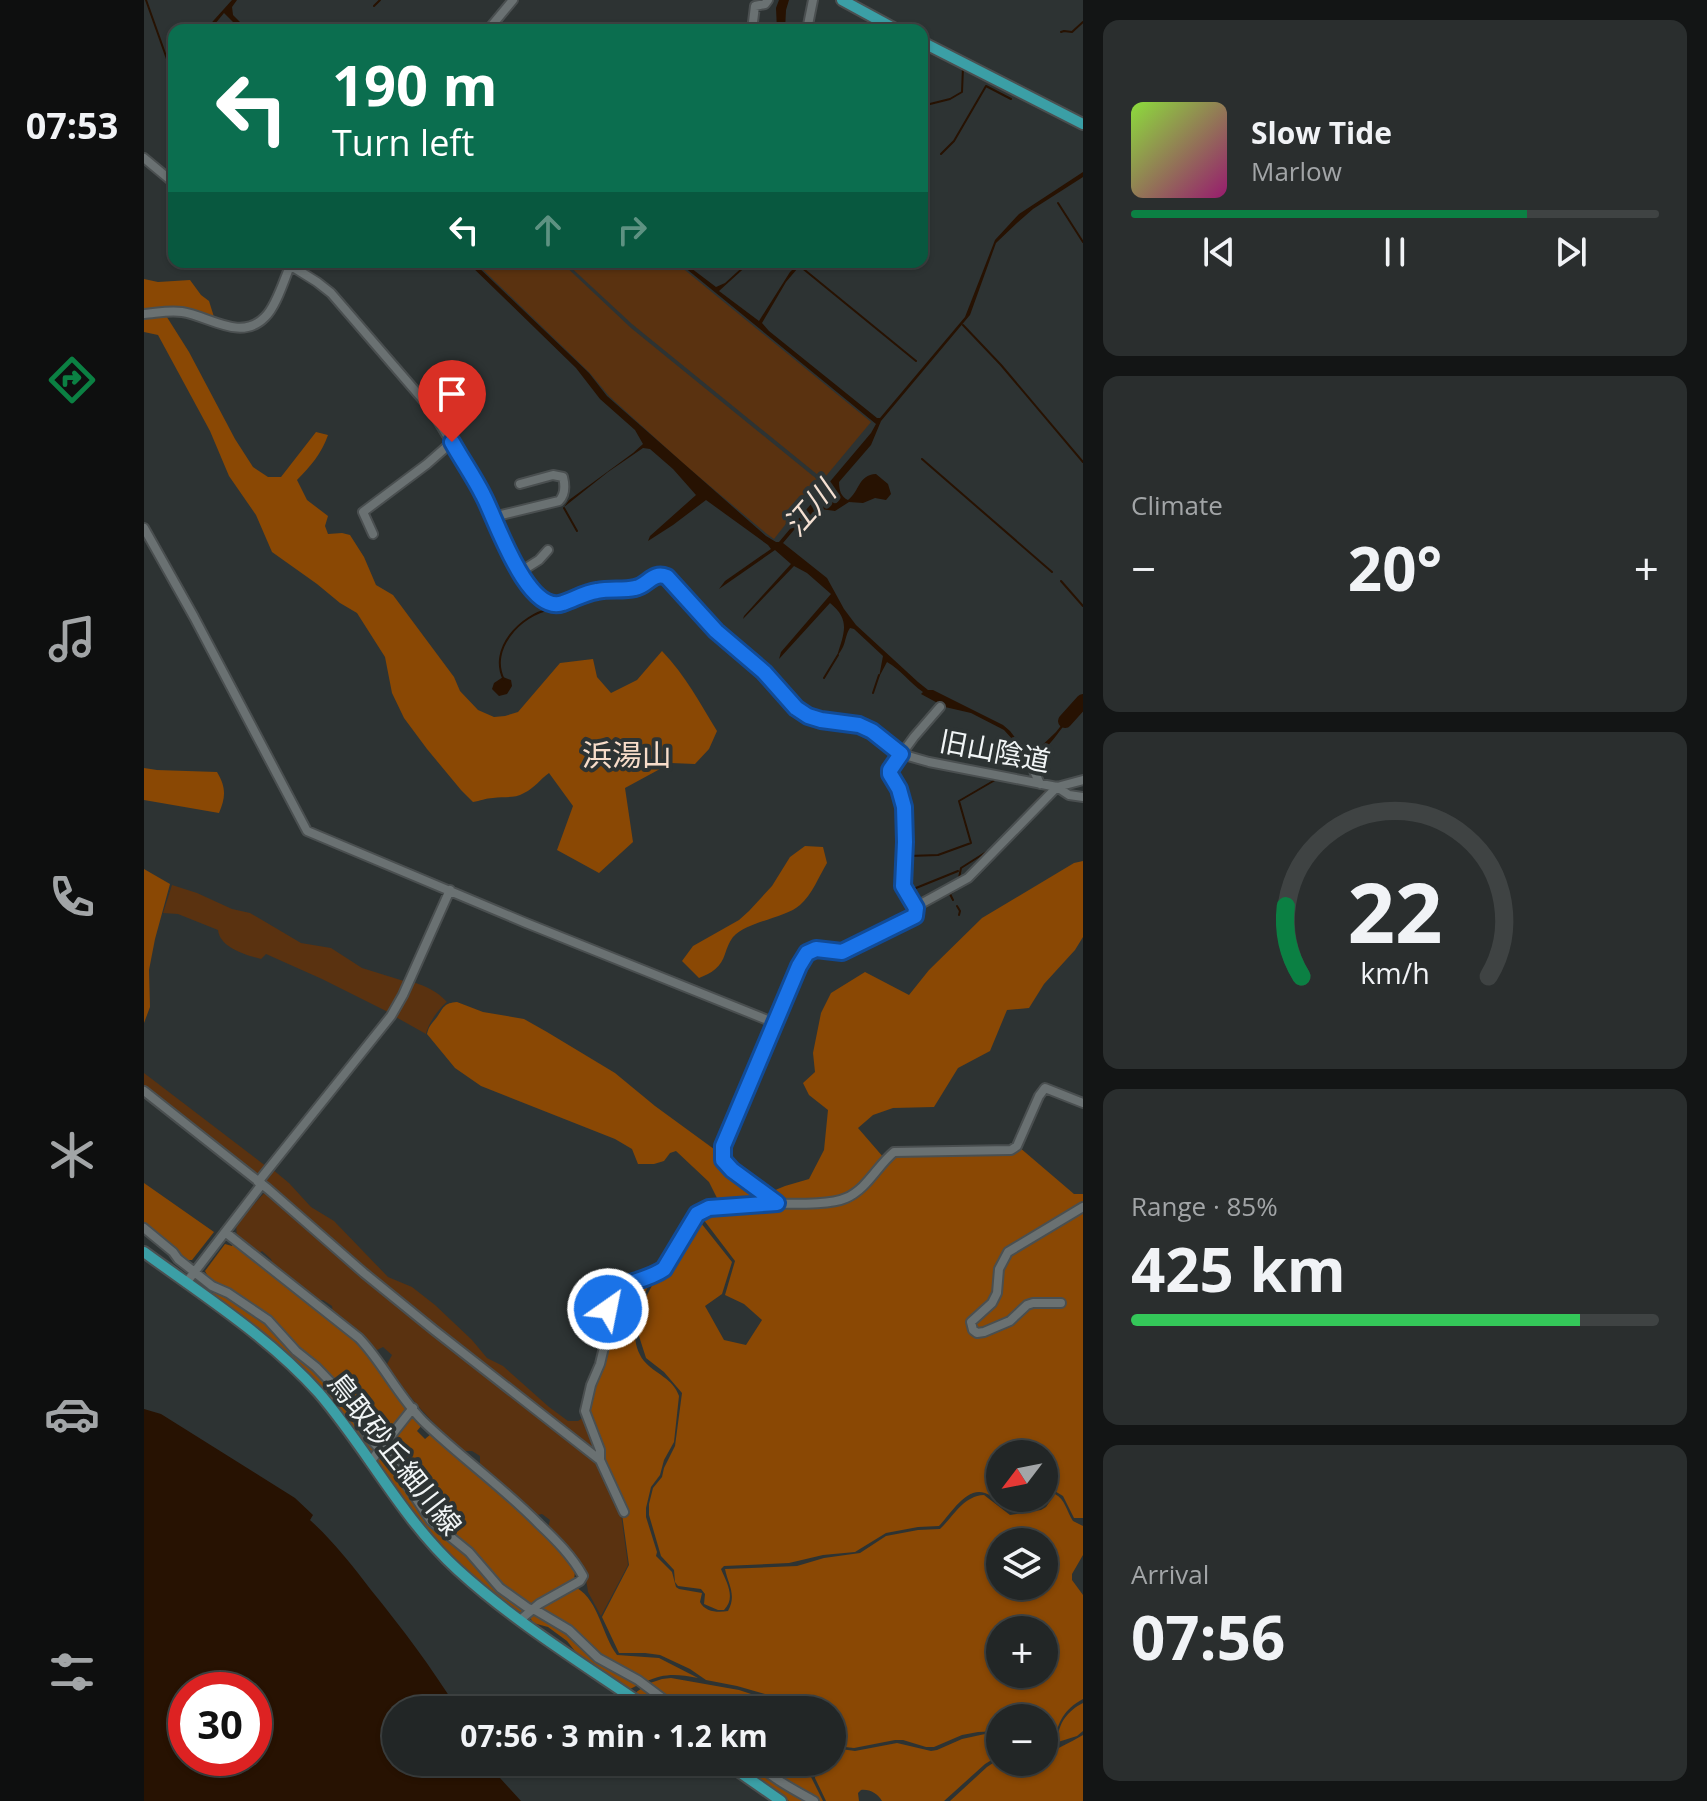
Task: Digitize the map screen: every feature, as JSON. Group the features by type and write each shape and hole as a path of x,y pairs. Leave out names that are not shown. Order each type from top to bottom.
{"main road":[{"path":"842,0 886,24"},
{"path":"928,45 1083,124"},
{"name":"鳥取砂丘細川線","path":"144,1252 258,1335 288,1361 320,1395 419,1529 458,1570 520,1620 630,1696"},
{"path":"745,1776 781,1801"}],"street":[{"path":"493,24 513,0"},
{"path":"753,24 755,6 768,0"},
{"path":"808,24 813,0"},
{"path":"144,158 168,178"},
{"path":"144,314 182,311 239,329 250,327 259,323 269,312 286,268"},
{"name":"旧山陰道","path":"294,268 331,293 431,409 472,475 505,547 520,572 547,603 555,605 591,592 639,587 661,575 667,577 716,631 764,672 796,708 808,716 859,725 872,731 901,754 967,771 1057,787 1083,780"},
{"path":"373,534 363,512 452,442"},
{"path":"493,517 553,503 562,498 564,490 561,476 553,475 520,484"},
{"path":"144,528 307,831 775,1023"},
{"path":"144,550 153,545"},
{"path":"520,572 548,550"},
{"path":"777,1203 732,1170 723,1160 723,1146 807,953 816,949 842,952 915,916 916,908 903,886 904,807 890,770 940,707"},
{"path":"1031,764 1040,784"},
{"path":"916,908 968,878 1057,787 1069,795 1083,797"},
{"path":"186,1283 391,1016 450,890"},
{"path":"624,1512 600,1460 600,1450 585,1411 605,1343 608,1299 604,1294 619,1285 656,1275 664,1269 697,1214 709,1208 828,1203 846,1198 865,1185 894,1152 1011,1150 1017,1146 1045,1088 1083,1103"},
{"path":"144,1091 260,1183 387,1292 600,1460"},
{"path":"1061,1303 1033,1303 1021,1309 1010,1321 984,1332 973,1330 971,1322 992,1303 997,1293 999,1269 1008,1252 1083,1207"},
{"path":"144,1228 212,1286 268,1320 292,1347 316,1367 343,1395 368,1436 400,1473 431,1521 469,1552 500,1588 569,1630 598,1658 659,1696"},
{"path":"225,1232 359,1338 423,1420 526,1510 575,1562 583,1576 580,1581 532,1609 520,1620"},
{"path":"370,1462 413,1408"},
{"path":"772,1776 814,1801"}],"shaded area":[{"path":"481,268 567,268 631,328 817,479 818,483 774,539 685,465 609,396 589,372"},
{"path":"571,268 682,268 871,422 821,482 818,475 632,324"},
{"path":"144,279 158,282 190,280 209,301 214,317 196,312 144,312"},
{"path":"165,314 253,467 268,477 281,477 316,432 328,435 315,459 297,480 307,500 328,516 325,526 328,534 350,535 376,585 393,595 454,677 460,691 478,710 494,717 518,712 560,663 593,659 597,677 611,693 637,680 662,651 678,670 717,731 709,749 695,764 671,763 625,788 633,842 599,873 557,850 573,806 549,773 520,795 473,802 404,718 392,693 385,657 357,613 272,552 256,515 229,476 210,431 158,335 144,332 144,317"},
{"path":"144,768 217,772 224,792 219,813 144,800"},
{"path":"805,846 823,847 827,863 808,896 794,909 757,923 733,937 718,966 699,978 682,961 693,946 739,920 772,886 790,857"},
{"path":"1083,861 1083,937 1044,984 1029,1008 1007,1010 990,1051 958,1068 934,1107 893,1108 873,1115 858,1128 884,1158 855,1190 818,1201 791,1200 768,1193 809,1179 824,1150 828,1110 809,1095 803,1083 815,1072 813,1053 821,1013 831,993 865,972 909,995 929,970 982,918 1074,863"},
{"path":"144,869 170,884 149,970 150,1007 144,1023"},
{"path":"172,885 250,913 301,943 331,948 362,968 407,982 390,1013 266,954 261,959 241,953 223,942 218,930 178,914 163,913"},
{"path":"412,982 431,989 447,1002 434,1016 426,1034 394,1016"},
{"path":"457,1002 483,1012 524,1019 615,1073 718,1152 771,1201 720,1204 709,1182 676,1151 664,1161 638,1164 632,1149 615,1139 481,1086 455,1068 427,1034 445,1006"},
{"path":"144,1073 267,1167 257,1179 144,1088"},
{"path":"1019,1147 1074,1194 1083,1194 1083,1204 1029,1235 1004,1255 993,1296 971,1317 969,1328 978,1335 987,1334 1009,1324 1030,1307 1064,1308 1064,1300 1025,1302 1010,1318 982,1331 974,1328 976,1321 998,1297 1003,1265 1010,1253 1083,1209 1083,1518 1074,1518 1063,1496 1058,1493 1058,1440 986,1440 986,1493 978,1492 965,1497 939,1526 886,1533 855,1552 789,1563 724,1566 721,1569 730,1595 724,1610 718,1610 704,1604 705,1594 701,1589 678,1586 675,1582 674,1570 661,1556 649,1515 653,1488 662,1477 675,1446 682,1393 664,1372 646,1358 638,1333 646,1297 697,1218 732,1262 722,1294 705,1306 724,1340 746,1345 762,1320 744,1304 725,1295 735,1261 700,1215 704,1212 837,1204 862,1190 894,1155 1014,1152"},
{"path":"272,1169 311,1207 334,1221 388,1277 412,1287 435,1305 487,1358 503,1366 568,1421 578,1421 584,1417 598,1455 337,1247 266,1183 265,1177"},
{"path":"144,1183 214,1232 192,1260 185,1260 144,1226"},
{"path":"266,1191 595,1461 621,1514 628,1565 601,1616 588,1592 585,1573 572,1552 548,1528 550,1520 542,1514 537,1515 480,1465 480,1456 464,1451 432,1421 387,1364 392,1355 383,1347 377,1350 333,1313 332,1306 318,1300 273,1266 271,1259 262,1251 259,1253 237,1237 236,1224"},
{"path":"225,1244 233,1244 372,1357 407,1410 380,1446 348,1403 272,1323 212,1284 205,1271"},
{"path":"653,1277 636,1319 638,1351 648,1365 673,1385 679,1396 674,1442 660,1475 651,1487 646,1517 656,1556 672,1572 676,1587 702,1593 700,1602 708,1610 728,1611 731,1605 732,1595 725,1569 797,1566 860,1553 886,1536 940,1529 965,1503 977,1496 986,1497 986,1512 1006,1512 1010,1515 1058,1512 1058,1496 1061,1499 1073,1521 1083,1526 1083,1555 1072,1574 1072,1580 1083,1595 1083,1699 1071,1707 1058,1728 1058,1704 986,1704 986,1732 962,1735 934,1747 895,1740 846,1747 846,1696 768,1696 706,1680 660,1655 619,1653 602,1617 629,1565 622,1514 627,1516 605,1465 589,1408 612,1294 616,1289"},
{"path":"215,1290 259,1315 342,1396 378,1449 373,1454 293,1360 212,1294"},
{"path":"413,1415 422,1425 417,1431 425,1439 431,1434 537,1527 571,1563 575,1571 574,1581 530,1607 508,1592 433,1521 384,1450"},
{"path":"382,1452 424,1513 528,1609 521,1613 446,1552 376,1463"},
{"path":"577,1588 590,1601 617,1655 659,1658 698,1678 671,1675 645,1682 609,1663 538,1610"},
{"path":"535,1611 642,1683 630,1689 578,1655 567,1641 548,1627 533,1623 530,1617"},
{"path":"662,1679 739,1690 757,1696 663,1696 647,1684"},
{"path":"645,1686 658,1696 639,1696 635,1693"},
{"path":"1083,1703 1083,1731 1058,1742 1059,1730 1072,1710"},
{"path":"986,1734 986,1763 944,1801 882,1801 873,1792 861,1790 858,1793 859,1801 826,1801 815,1778 846,1776 846,1750 855,1751 897,1743 931,1751"},
{"path":"1083,1735 1083,1801 950,1801 986,1768 986,1776 1058,1776 1058,1748"},
{"path":"753,1776 774,1776 811,1801 789,1801"},
{"path":"779,1776 811,1776 823,1801 817,1801"}],"water":[{"path":"232,0 237,0 232,7 233,15 242,24 235,24 224,13 215,24 210,24"},
{"path":"779,0 789,0 785,24 777,24"},
{"path":"1083,172 1083,177 1033,209 996,243 970,315 881,421 871,445 839,482 841,493 848,500 862,480 876,474 888,484 891,494 886,500 875,498 863,503 849,502 835,511 821,509 799,524 783,543 827,578 856,625 918,682 928,690 1003,725 1030,757 1077,709 1049,744 1029,762 1004,730 971,713 945,707 921,694 923,692 887,662 879,677 883,656 854,629 850,628 837,656 844,627 841,615 830,603 779,659 781,652 831,594 794,566 743,619 791,564 775,550 719,589 725,581 771,549 706,500 648,541 696,495 650,449 643,448 564,507 643,444 635,430 600,399 576,368 473,268 479,268 589,373 607,396 766,536 779,542 876,424 685,268 691,268 716,287 744,268 719,291 759,321 790,272 798,268 762,323 880,418 965,317 995,240 1019,214"},
{"path":"503,677 511,680 512,686 507,694 499,696 492,689 494,683"},
{"path":"144,1409 161,1414 295,1498 313,1515 310,1520 327,1536 394,1619 449,1696 382,1696 382,1776 499,1776 521,1801 144,1801"}],"waterway":[{"path":"146,0 167,59"},
{"path":"374,6 380,0"},
{"path":"1061,32 1072,32 1083,22"},
{"path":"928,104 950,99 962,92 963,67"},
{"path":"941,154 954,141 986,86 1011,99"},
{"path":"1058,203 1083,242"},
{"path":"802,268 916,361"},
{"path":"963,325 1083,462"},
{"path":"922,459 1052,572"},
{"path":"564,508 577,531"},
{"path":"1061,581 1083,606"},
{"path":"504,680 500,657 510,635 528,618 550,609"},
{"path":"824,678 838,655"},
{"path":"873,693 879,675"},
{"name":"江川","path":"1065,721 1083,701"},
{"path":"909,856 938,855 971,843 959,801 995,780"},
{"path":"995,845 1046,791"},
{"path":"959,878 961,868 991,849"},
{"path":"911,890 958,871"},
{"path":"953,900 950,894 956,890"},
{"path":"957,906 959,915"}],"district":[{"name":"浜湯山","path":"627,756"}],"route":[{"path":"452,442 484,497 513,561 532,590 547,603 564,603 582,594 601,590 634,589 656,575 667,577 716,631 764,672 796,708 821,720 859,725 872,731 901,754 890,774 899,789 904,807 903,886 916,908 915,916 842,952 816,949 807,953 721,1153 732,1170 777,1203 709,1208 697,1214 664,1269 656,1275 619,1285 604,1294 608,1299 608,1309"}]}
